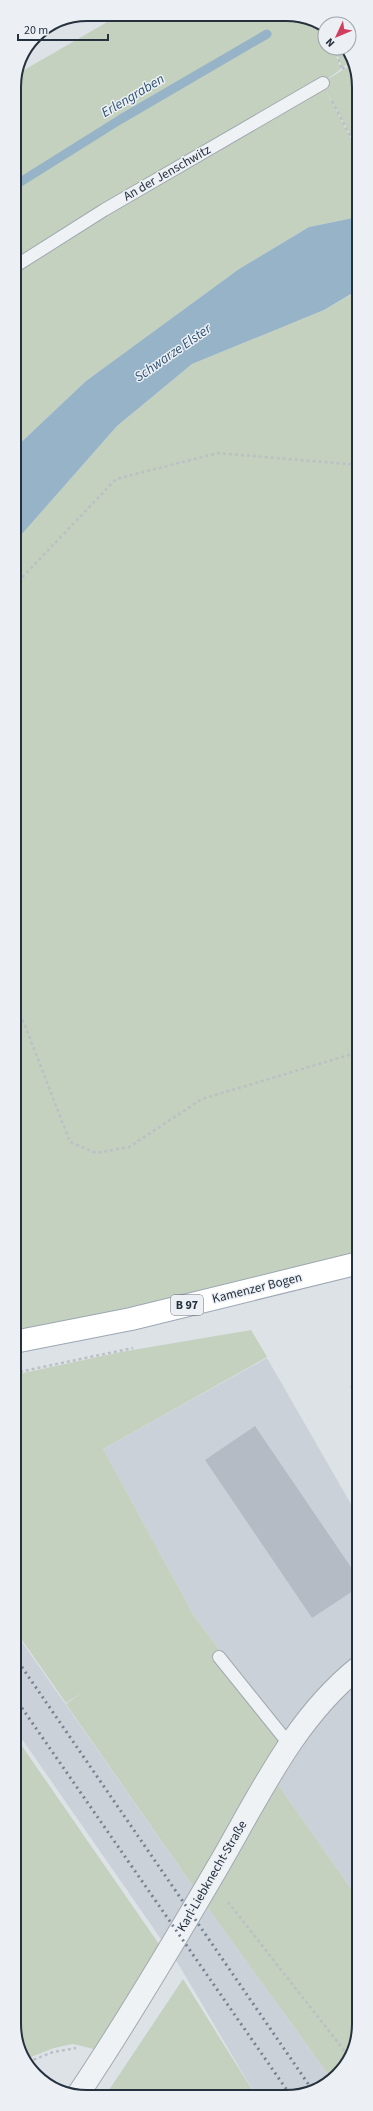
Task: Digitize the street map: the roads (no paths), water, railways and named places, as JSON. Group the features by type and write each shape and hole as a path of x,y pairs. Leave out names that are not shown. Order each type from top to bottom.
{"main road":[{"name":"Kamenzer Bogen","path":"21,1341 131,1319 352,1265"}],"street":[{"name":"Karl-Liebknecht-Straße","path":"81,2090 104,2055 210,1879 289,1744 315,1708 352,1673"}],"lane":[{"name":"An der Jenschwitz","path":"21,263 104,210 323,83"},
{"path":"219,1657 289,1744"}],"water":[{"name":"Schwarze Elster","path":"352,218 352,294 324,310 192,364 117,426 21,535 21,442 86,381 239,269 309,227"}],"waterway":[{"name":"Erlengraben","path":"21,182 121,119 267,34"}],"railway":[{"path":"21,1666 309,2085"},
{"path":"21,1707 287,2090"}]}
